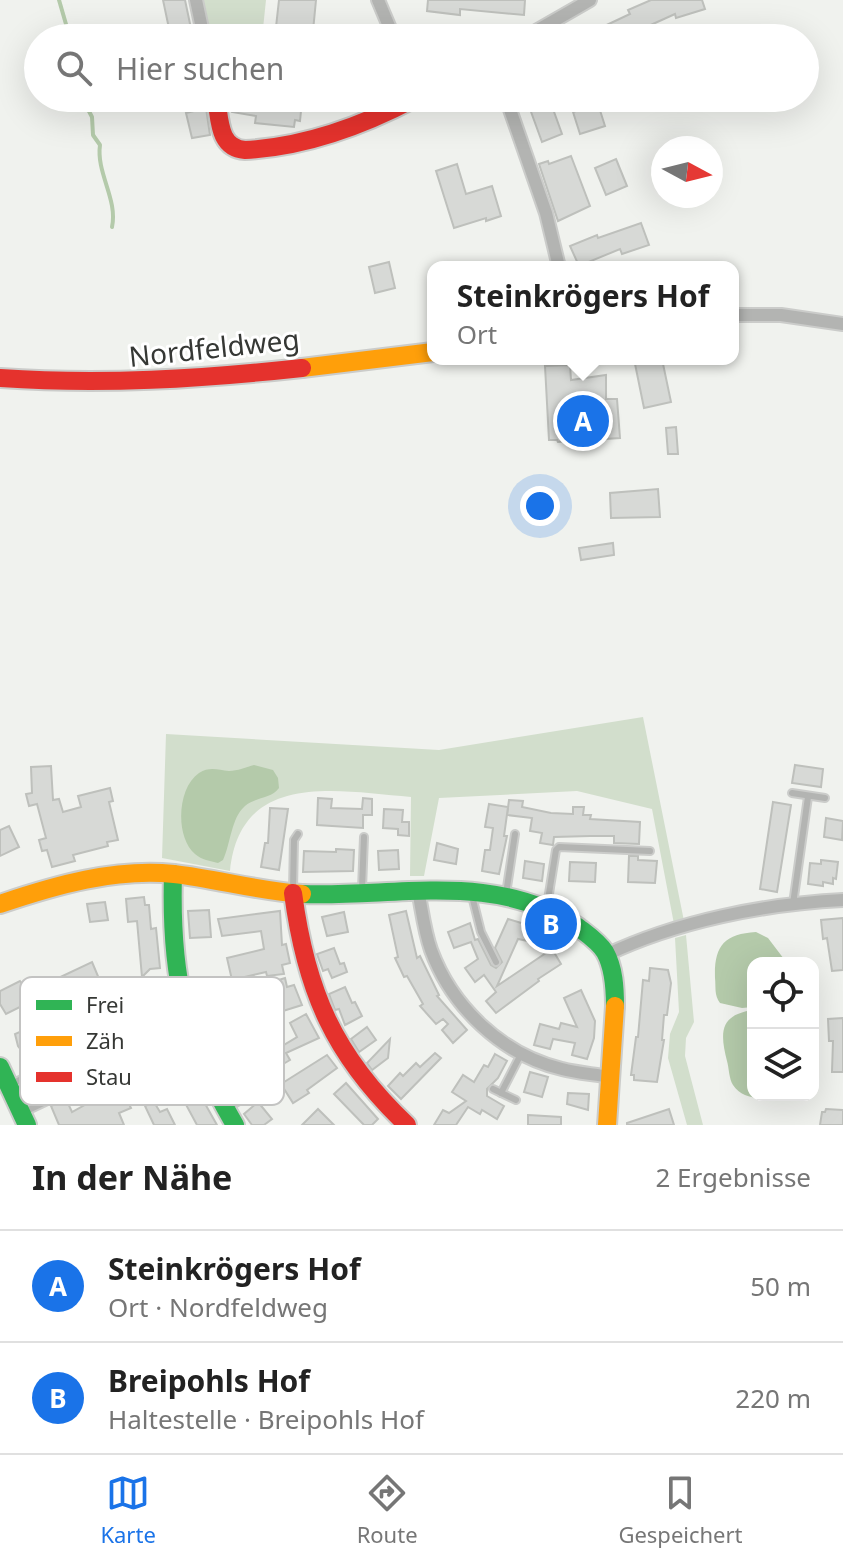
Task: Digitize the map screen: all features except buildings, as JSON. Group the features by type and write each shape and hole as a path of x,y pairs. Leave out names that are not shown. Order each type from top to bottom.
{"street":[{"path":"196,0 201,24"},
{"path":"378,0 388,24"},
{"path":"548,24 590,0"},
{"path":"219,112 225,138 233,148 246,150 314,140 386,112"},
{"path":"511,112 546,213 558,261"},
{"path":"739,315 781,315 843,324"},
{"name":"Nordfeldweg","path":"0,378 66,384 127,384 427,353"},
{"path":"0,904 61,886 145,873 173,874 293,893 471,892 547,910 584,933 606,955 611,965 615,987 607,1125"},
{"path":"173,874 171,923 177,977"},
{"path":"418,890 431,950 453,992 479,1024 521,1054 562,1069 610,1077"},
{"path":"293,893 304,964 317,1003 332,1034 350,1065 407,1125"},
{"path":"606,955 654,934 738,914 843,900"},
{"path":"0,1067 24,1119"}],"lane":[{"path":"792,793 825,798"},
{"path":"793,905 808,797"},
{"path":"293,893 294,840 298,834"},
{"path":"505,898 515,834"},
{"path":"362,893 364,837"},
{"path":"547,910 559,847 650,851"},
{"path":"471,892 481,932 496,962"},
{"path":"501,1093 521,1054"},
{"path":"9,1086 20,1080"},
{"path":"493,1089 516,1100"},
{"path":"24,1119 48,1105"}],"shaded area":[{"path":"202,0 266,0 263,24 207,24"},
{"path":"643,717 684,921 674,924 652,809 577,791 439,798 424,876 410,876 411,797 353,792 296,794 272,802 252,816 238,839 230,871 162,858 166,734 439,750"},
{"path":"254,765 273,770 279,788 240,811 223,860 218,863 198,856 184,836 181,813 186,790 192,780 207,770 232,771"},
{"path":"756,932 768,938 782,957 747,957 747,1008 742,1008 720,1003 716,994 715,967 723,944 745,933"},
{"path":"686,935 694,1022 686,1038 685,1056 703,1125 687,1125 668,1058 670,1034 679,1012 675,938"},
{"path":"747,1011 747,1096 733,1085 723,1042 728,1021"}],"waterway":[{"path":"59,0 66,24"},
{"path":"89,112 93,135 100,145 101,166 112,206 112,227"}],"traffic: fast":[{"path":"173,874 174,944 178,977"},
{"path":"302,894 408,891 479,893 514,898 547,909 578,927 602,948 612,971 615,1006"},
{"path":"0,1067 27,1125"},
{"path":"224,1105 235,1125"}],"traffic: slow":[{"path":"302,368 427,353"},
{"path":"0,904 43,890 130,873 174,874 302,894"},
{"path":"607,1125 615,1006"}],"traffic: jam":[{"path":"218,112 225,138 236,148 245,150 311,140 387,112"},
{"path":"0,378 151,380 302,368"},
{"path":"293,893 306,961 328,1020 360,1073 407,1125"}],"place":[{"name":"Steinkrögers Hof","path":"583,421"},
{"name":"Breipohls Hof","path":"551,924"}]}
